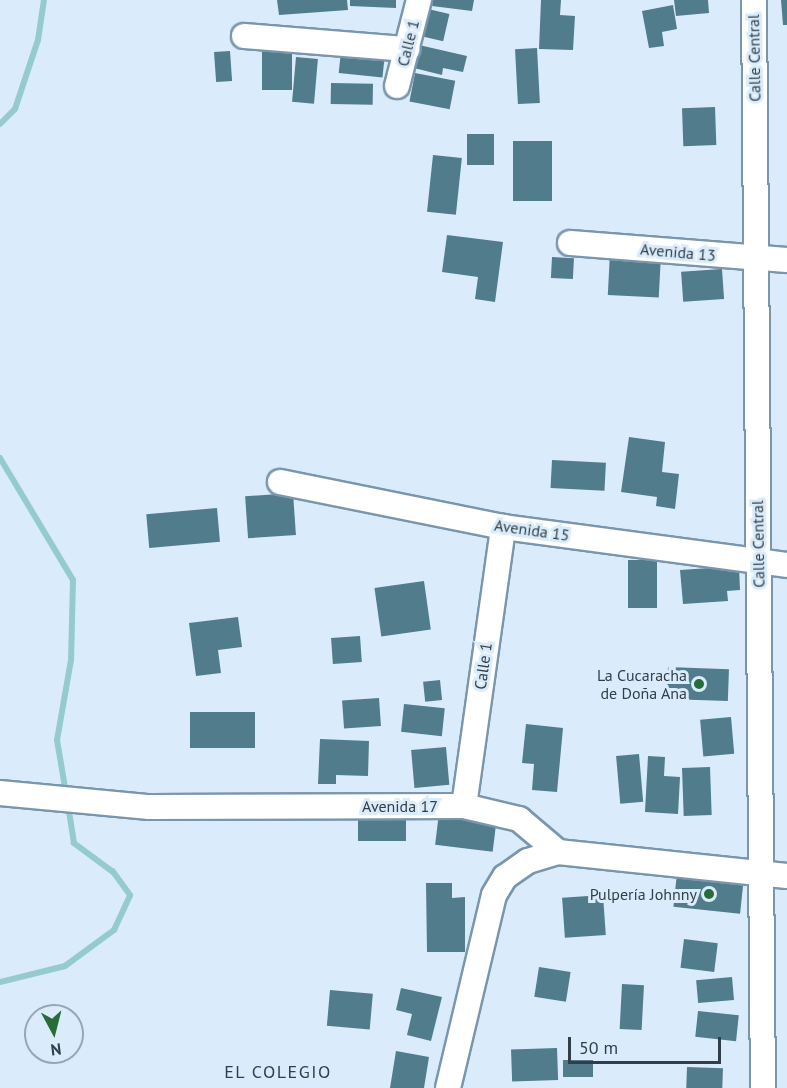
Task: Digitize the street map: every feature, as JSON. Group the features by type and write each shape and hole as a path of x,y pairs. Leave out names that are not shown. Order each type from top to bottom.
{"street":[{"name":"Calle 1","path":"397,86 419,0"},
{"name":"Calle Central","path":"754,0 763,1088"},
{"path":"244,36 407,49"},
{"name":"Avenida 13","path":"570,243 787,260"},
{"name":"Avenida 15","path":"280,482 502,527 787,565"},
{"name":"Calle 1","path":"464,806 502,527"},
{"name":"Avenida 17","path":"0,794 149,807 464,806 519,819 558,852"},
{"path":"448,1088 494,896 506,877 528,861 558,852 787,876"}],"building":[{"path":"277,0 347,0 348,10 279,15"},
{"path":"350,0 396,0 396,8 350,6"},
{"path":"433,0 474,0 472,11 432,6"},
{"path":"541,0 561,0 560,15 575,16 573,50 539,49"},
{"path":"674,0 708,0 709,13 676,16"},
{"path":"781,0 787,0 787,25 783,25"},
{"path":"673,5 677,29 662,32 664,46 649,48 642,11"},
{"path":"428,9 449,14 443,41 422,36"},
{"path":"419,45 467,56 463,72 443,68 442,75 414,68"},
{"path":"262,46 292,46 292,90 262,90"},
{"path":"537,48 540,103 518,104 515,49"},
{"path":"230,51 232,81 216,82 214,52"},
{"path":"341,51 385,56 382,77 339,73"},
{"path":"296,57 318,59 314,104 292,102"},
{"path":"415,73 455,81 450,109 409,101"},
{"path":"331,83 373,84 373,105 331,104"},
{"path":"715,107 716,145 683,146 682,108"},
{"path":"467,134 494,134 494,165 467,165"},
{"path":"513,141 552,141 552,201 513,201"},
{"path":"433,155 462,158 456,215 427,212"},
{"path":"447,235 503,242 495,302 475,299 478,277 442,272"},
{"path":"610,253 661,256 659,298 608,295"},
{"path":"552,257 574,258 573,279 551,278"},
{"path":"722,269 724,299 683,302 681,272"},
{"path":"629,437 665,442 662,472 679,474 675,509 656,506 657,497 621,492"},
{"path":"552,460 606,463 604,491 551,488"},
{"path":"293,493 296,535 248,538 245,496"},
{"path":"217,508 220,542 149,548 146,514"},
{"path":"628,560 657,560 657,608 628,608"},
{"path":"739,566 740,590 727,591 728,601 683,604 680,570"},
{"path":"424,581 431,630 381,636 374,588"},
{"path":"238,617 242,647 218,650 221,673 196,676 189,623"},
{"path":"360,636 362,662 333,664 331,638"},
{"name":"La Cucaracha de Doña Ana","path":"668,667 729,669 728,701 667,699"},
{"path":"440,680 442,700 425,702 423,682"},
{"path":"379,698 381,726 344,729 342,701"},
{"path":"404,704 445,708 442,736 401,732"},
{"path":"190,712 255,712 255,748 190,748"},
{"path":"731,717 734,754 703,757 700,720"},
{"path":"526,724 563,728 557,792 532,790 534,764 522,763"},
{"path":"320,739 369,741 368,776 336,775 336,784 318,784"},
{"path":"446,747 449,785 414,788 411,750"},
{"path":"639,754 643,802 620,804 616,756"},
{"path":"648,756 665,757 664,776 680,777 678,814 645,812"},
{"path":"710,767 712,815 684,816 682,768"},
{"path":"358,812 406,812 406,841 358,841"},
{"path":"439,813 497,820 493,852 435,845"},
{"name":"Pulpería Johnny","path":"677,873 744,880 740,914 673,907"},
{"path":"426,883 452,883 452,898 465,897 465,952 427,952"},
{"path":"603,895 606,935 565,938 562,898"},
{"path":"684,939 718,943 714,972 680,968"},
{"path":"539,967 571,972 566,1002 534,997"},
{"path":"732,977 734,1000 698,1003 696,980"},
{"path":"622,984 644,985 642,1030 620,1029"},
{"path":"401,988 442,997 431,1041 407,1035 412,1014 396,1010"},
{"path":"330,990 373,994 370,1030 327,1026"},
{"path":"698,1011 739,1015 736,1041 695,1037"},
{"path":"557,1048 558,1080 512,1082 511,1050"},
{"path":"396,1051 429,1057 424,1088 390,1088"},
{"path":"563,1060 593,1060 593,1077 563,1077"},
{"path":"687,1067 723,1068 722,1088 686,1088"}],"waterway":[{"path":"0,124 15,109 38,40 44,0"},
{"path":"0,458 73,580 71,660 57,740 66,793"},
{"path":"0,982 65,966 114,930 130,895 113,872 74,843 68,806"}],"place":[{"name":"La Cucaracha de Doña Ana","path":"699,684"},
{"name":"Pulpería Johnny","path":"709,894"}],"district":[{"name":"EL COLEGIO","path":"278,1072"}]}
